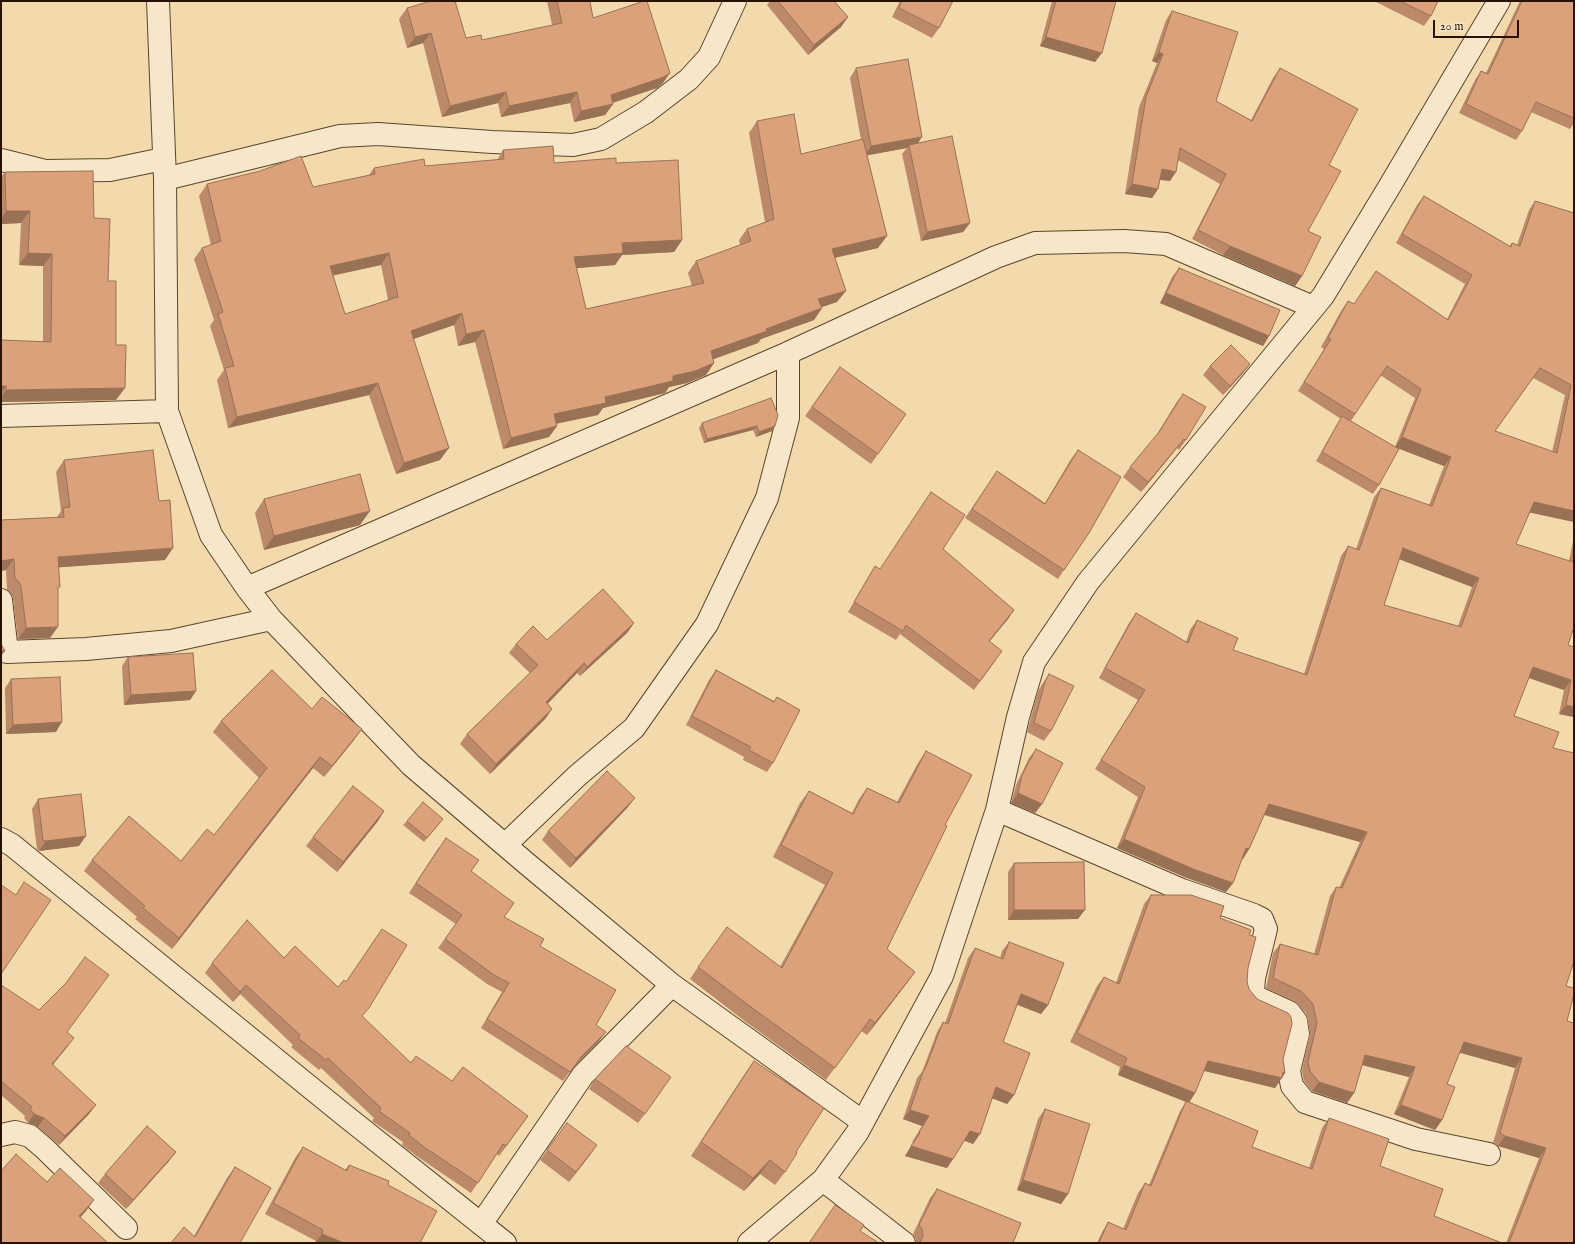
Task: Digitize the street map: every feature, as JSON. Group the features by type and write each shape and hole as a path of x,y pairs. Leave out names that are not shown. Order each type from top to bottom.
{"street":[{"path":"1,160 45,171 164,169 340,136 378,134 492,142 573,145 601,139 646,112 689,79 709,57 735,1"},
{"path":"749,1243 823,1180 857,1133 942,976 997,810 1018,717 1034,662 1088,582 1323,296 1499,1"},
{"path":"156,3 164,169 167,411 211,535 247,588 271,619 411,765 672,985 864,1122"},
{"path":"247,588 788,353 996,256 1036,243 1124,241 1166,244 1314,307"},
{"path":"505,845 577,776 634,728 707,624 768,498 788,418 788,353"},
{"path":"1,416 167,411"},
{"path":"1,600 7,652 86,649 171,641 271,619"},
{"path":"997,810 1182,890 1262,919 1266,929 1254,978 1253,992 1256,997 1289,1012 1296,1021 1298,1034 1289,1071 1292,1086 1305,1102 1416,1139 1489,1154"},
{"path":"1,839 18,850 505,1243"},
{"path":"481,1224 583,1075 672,985"},
{"path":"1,1135 15,1132 30,1136 126,1228"},
{"path":"823,1180 904,1243"}],"building":[{"path":"431,1 455,1 466,38 481,35 482,40 562,23 557,1 590,1 593,18 647,1 670,73 664,77 611,95 613,104 581,111 577,92 509,106 506,92 450,106 431,33 415,37 407,8"},
{"path":"778,1 834,1 848,17 814,45"},
{"path":"902,1 953,1 939,28 899,8"},
{"path":"1056,1 1116,1 1102,53 1046,37"},
{"path":"1400,1 1438,1 1431,16"},
{"path":"1522,1 1574,1 1574,118 1536,102 1522,131 1466,104 1481,71 1488,74"},
{"path":"1172,11 1238,32 1216,101 1252,121 1280,68 1358,109 1329,165 1341,171 1308,231 1321,237 1302,276 1230,246 1198,230 1226,174 1180,148 1176,172 1162,169 1158,189 1132,184 1146,97 1163,54 1159,52"},
{"path":"908,59 922,137 871,146 856,68"},
{"path":"794,114 801,154 863,139 887,236 832,249 846,291 818,299 822,308 766,329 767,331 711,351 714,363 695,371 673,376 673,381 605,397 606,403 554,414 557,426 511,438 484,330 466,334 462,313 411,331 449,448 404,463 378,383 237,417 225,368 234,366 218,314 223,312 202,248 221,241 207,184 260,171 301,156 313,187 375,174 374,168 424,159 425,166 504,159 503,150 553,146 554,163 616,158 616,163 678,160 682,240 622,243 623,253 574,257 586,309 704,283 696,261 751,241 747,229 774,219 757,121","holes":["389,253 398,297 345,314 330,266"]},
{"path":"952,136 970,223 927,232 909,145"},
{"path":"93,171 94,218 110,219 108,281 116,281 116,345 126,345 125,388 6,390 6,386 1,386 1,340 51,342 52,254 28,253 30,211 6,211 5,172"},
{"path":"1424,196 1511,247 1512,243 1520,246 1535,201 1574,213 1574,511 1534,502 1516,544 1573,562 1574,558 1574,627 1568,645 1574,647 1574,707 1566,705 1571,680 1533,667 1514,716 1559,732 1553,748 1574,753 1574,961 1566,986 1574,988 1574,994 1567,1021 1574,1023 1574,1243 1509,1243 1546,1148 1505,1136 1500,1133 1522,1058 1464,1042 1447,1084 1455,1087 1442,1120 1401,1105 1415,1067 1365,1055 1354,1093 1319,1082 1310,1071 1308,1062 1317,1023 1313,1004 1301,991 1273,978 1280,944 1318,955 1336,887 1342,888 1367,832 1269,804 1249,849 1246,848 1233,883 1193,869 1124,839 1145,787 1101,760 1145,690 1105,668 1136,613 1188,643 1197,620 1238,638 1233,650 1307,675 1348,546 1359,550 1381,488 1432,506 1451,457 1402,437 1421,389 1387,366 1355,414 1304,382 1331,339 1328,338 1348,301 1354,304 1376,271 1448,320 1472,275 1402,234","holes":["1540,368 1571,385 1557,453 1495,431","1403,548 1479,578 1461,627 1384,605"]},
{"path":"1179,268 1280,310 1269,336 1166,293"},
{"path":"1231,345 1250,364 1230,386 1210,366"},
{"path":"840,367 906,414 878,454 812,407"},
{"path":"1183,394 1206,407 1186,440 1184,439 1148,482 1130,467 1159,432"},
{"path":"771,398 778,415 775,426 759,432 757,426 707,439 702,423"},
{"path":"1342,416 1399,449 1379,485 1322,452"},
{"path":"153,450 159,501 170,500 173,548 58,557 60,587 58,587 58,627 26,628 21,587 15,578 14,559 1,561 1,520 64,517 63,508 70,507 64,460"},
{"path":"1078,450 1121,477 1089,533 1064,570 972,509 997,471 1045,504"},
{"path":"360,474 370,511 274,536 264,499"},
{"path":"931,492 965,515 943,549 1014,610 989,641 1002,651 980,681 906,625 903,631 854,602 875,566 880,569"},
{"path":"603,589 634,623 587,667 584,663 546,702 552,709 496,764 467,734 538,665 516,644 533,626 547,640"},
{"path":"1,644 5,651 1,651"},
{"path":"193,653 196,691 131,695 128,657"},
{"path":"272,670 312,709 322,697 362,729 332,766 320,757 179,938 143,908 145,906 92,860 129,816 181,861 207,829 214,835 267,768 221,721"},
{"path":"716,670 774,702 777,697 800,710 773,763 749,750 751,747 692,716"},
{"path":"1049,674 1074,686 1051,731 1034,723 1045,682"},
{"path":"60,677 62,722 13,725 11,679"},
{"path":"1036,749 1063,763 1042,804 1018,793 1022,775"},
{"path":"926,751 972,775 945,825 947,826 887,949 915,972 875,1023 870,1019 835,1068 698,967 727,927 782,968 833,873 781,845 809,791 853,814 867,788 899,803"},
{"path":"607,771 635,798 576,858 548,831"},
{"path":"353,786 384,811 343,862 313,837"},
{"path":"81,794 86,836 46,841 43,840 38,799"},
{"path":"423,802 443,819 427,838 407,821"},
{"path":"446,838 479,860 471,871 514,903 504,917 544,939 540,946 616,990 596,1025 606,1032 581,1057 570,1072 487,1019 509,983 494,975 445,939 462,915 416,883"},
{"path":"1084,862 1085,910 1014,910 1014,863"},
{"path":"24,882 51,900 1,974 1,885 16,895"},
{"path":"1151,895 1191,895 1224,906 1220,918 1251,930 1249,935 1256,937 1248,968 1247,982 1249,989 1257,999 1288,1013 1291,1017 1292,1024 1283,1059 1285,1073 1283,1072 1282,1078 1208,1061 1195,1093 1124,1065 1127,1058 1077,1033 1104,977 1119,984"},
{"path":"247,920 284,958 295,946 338,987 344,980 346,982 382,929 407,945 369,1008 362,1016 411,1063 416,1056 452,1081 463,1067 528,1116 506,1146 503,1144 478,1183 424,1147 409,1135 410,1133 379,1111 381,1108 328,1058 326,1060 298,1038 300,1035 246,985 240,992 212,963"},
{"path":"1009,942 1064,963 1048,1005 1021,994 1003,1042 1030,1053 1014,1095 996,1087 980,1134 970,1131 953,1159 911,1146 929,1116 910,1110 924,1069 943,1022 948,1024 975,948 1003,959"},
{"path":"85,957 109,975 67,1032 74,1038 52,1064 96,1105 65,1136 44,1118 34,1114 30,1109 32,1107 1,1081 1,985 39,1010 66,983"},
{"path":"626,1046 671,1077 645,1114 595,1079"},
{"path":"754,1061 824,1108 785,1172 770,1160 753,1178 701,1142"},
{"path":"1186,1101 1258,1131 1252,1147 1312,1169 1329,1118 1389,1139 1380,1166 1443,1189 1434,1216 1502,1243 1099,1243 1108,1222 1126,1230 1145,1183 1151,1186"},
{"path":"1045,1109 1090,1124 1068,1194 1023,1180"},
{"path":"567,1123 597,1145 576,1172 547,1150"},
{"path":"147,1126 176,1152 133,1200 105,1174"},
{"path":"303,1147 347,1171 349,1165 389,1181 388,1185 437,1211 420,1243 344,1243 322,1234 323,1230 273,1203"},
{"path":"16,1154 47,1182 60,1168 94,1200 79,1216 108,1243 1,1243 1,1171"},
{"path":"235,1167 271,1188 240,1243 171,1243 184,1227 195,1237"},
{"path":"937,1189 1021,1223 1013,1243 918,1243 921,1241 923,1235 922,1229 919,1225"},
{"path":"835,1205 864,1225 860,1231 879,1243 809,1243"}]}
